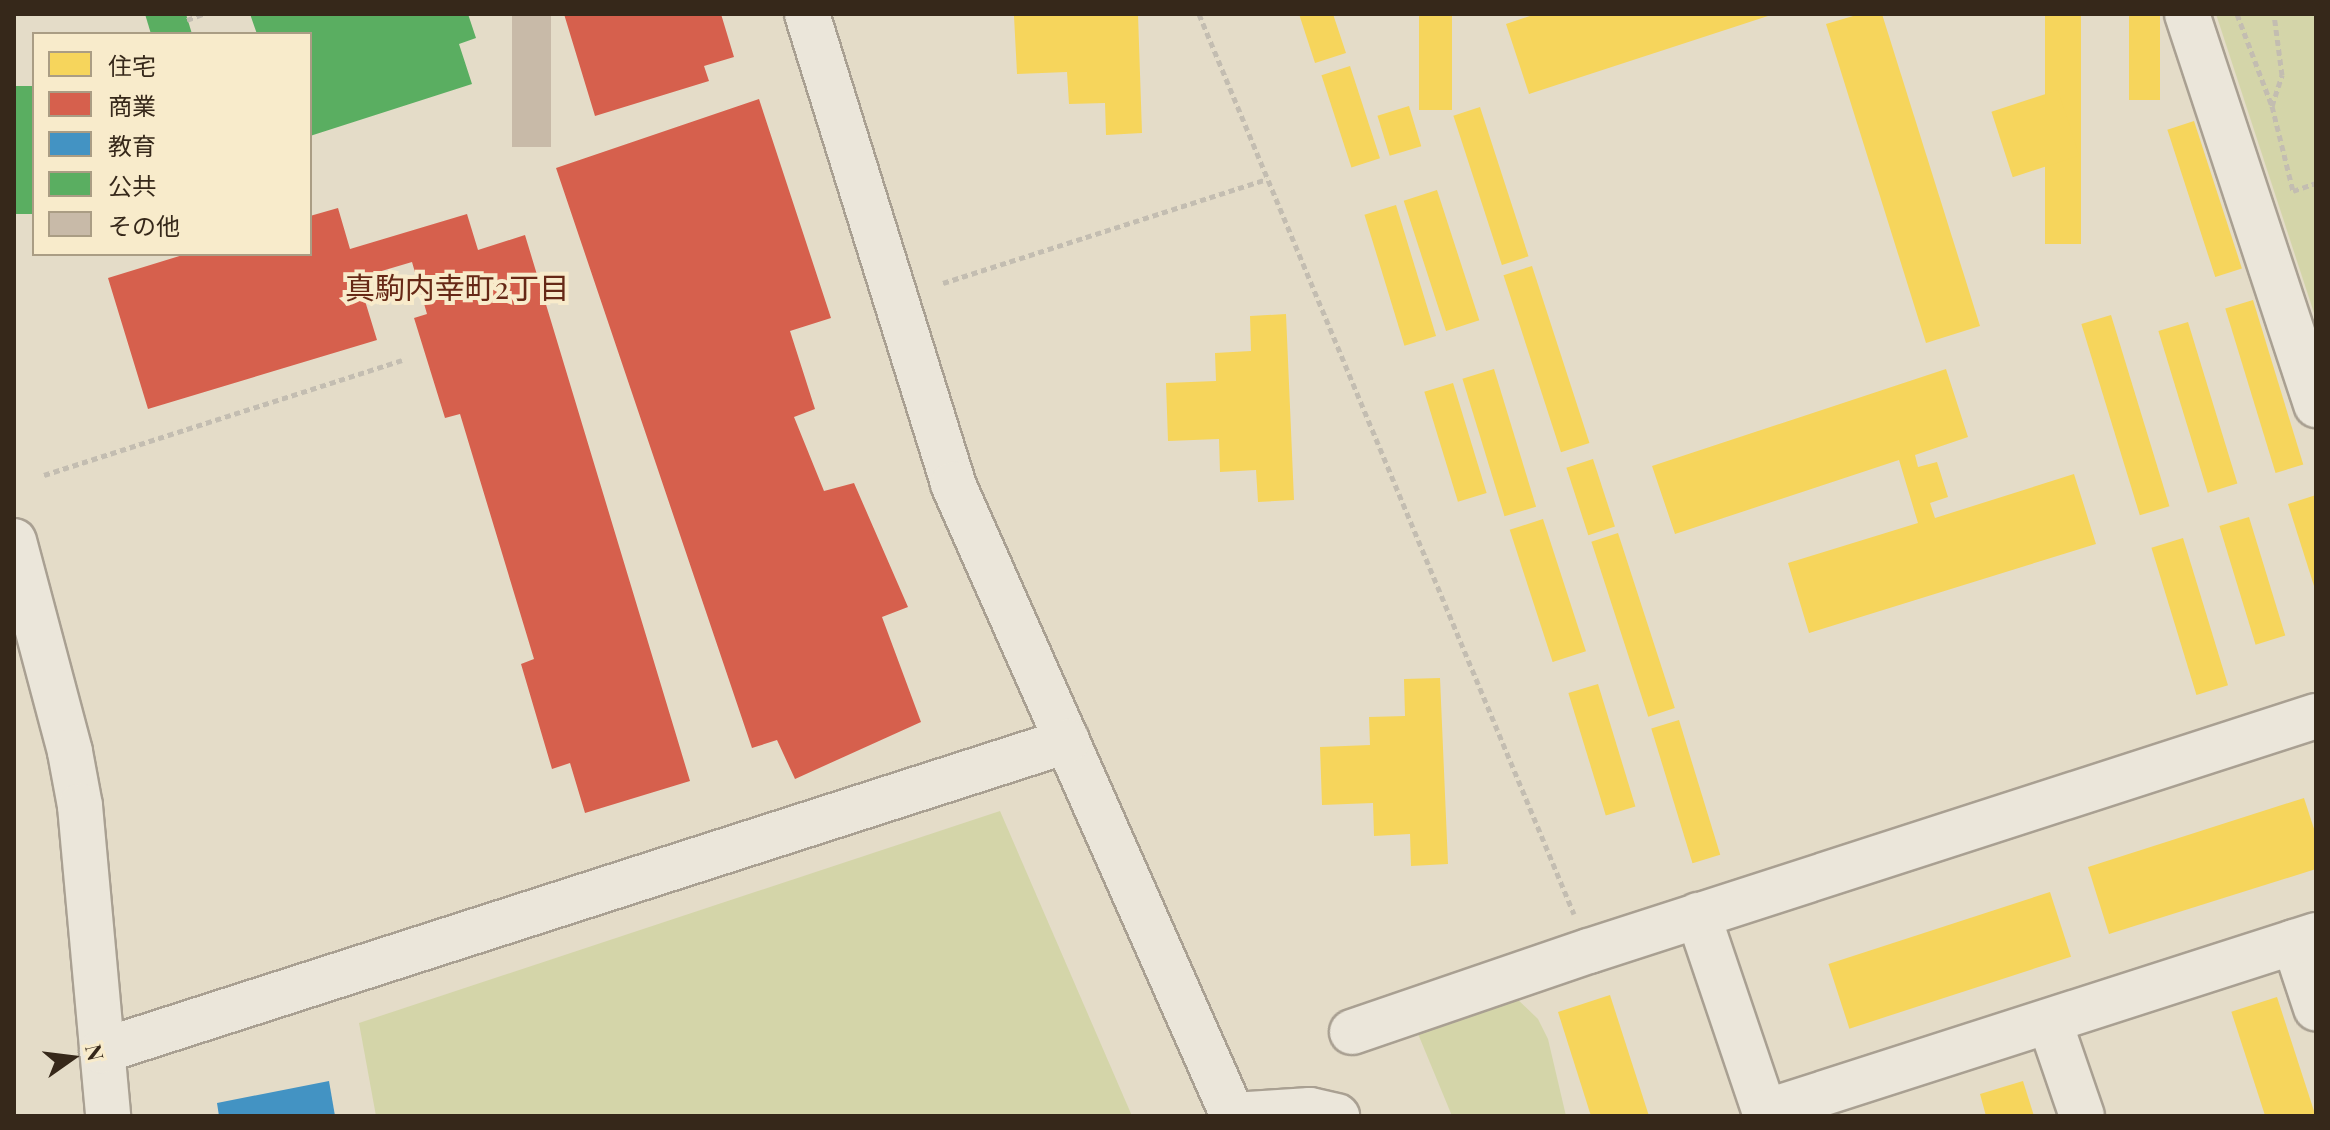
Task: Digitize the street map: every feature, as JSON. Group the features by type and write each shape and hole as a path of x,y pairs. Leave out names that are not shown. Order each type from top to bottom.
{"street":[{"path":"807,14 953,484 1233,1115 1310,1110 1337,1116"},
{"path":"2187,14 2316,405"},
{"path":"14,541 23,610 80,806 108,1116"},
{"path":"1352,1032 1698,915 2316,716"},
{"path":"102,1051 1067,741"},
{"path":"1698,915 1765,1114 2305,938 2316,1008"},
{"path":"2050,1023 2082,1116"}],"path":[{"path":"187,20 203,14"},
{"path":"1199,14 1589,951"},
{"path":"2237,14 2272,106 2293,191 2316,183"},
{"path":"2272,106 2282,75 2274,14"},
{"path":"943,283 1267,179"},
{"path":"44,475 402,360"}],"green space":[{"path":"2216,14 2316,14 2316,319"},
{"path":"1000,811 1132,1116 376,1116 359,1023"},
{"path":"1512,994 1538,1019 1548,1039 1566,1116 1452,1116 1416,1029"}],"building: 住宅":[{"path":"1138,14 1142,133 1106,135 1105,103 1069,104 1067,72 1017,74 1014,16"},
{"path":"1299,14 1333,14 1346,53 1315,63"},
{"path":"1419,14 1452,14 1452,110 1419,110"},
{"path":"1536,14 1771,15 1529,94 1506,24"},
{"path":"1860,14 1882,14 1980,326 1926,343 1826,24"},
{"path":"2045,14 2081,14 2081,244 2045,244"},
{"path":"2129,14 2160,14 2160,100 2129,100"},
{"path":"1350,66 1380,158 1351,168 1321,75"},
{"path":"2058,90 2079,156 2013,177 1991,112"},
{"path":"1409,106 1421,146 1390,156 1377,116"},
{"path":"1480,107 1529,256 1502,265 1453,116"},
{"path":"2194,121 2242,268 2215,277 2167,130"},
{"path":"1437,190 1479,320 1446,331 1404,201"},
{"path":"1396,205 1436,336 1404,346 1364,215"},
{"path":"1532,266 1589,443 1561,452 1503,275"},
{"path":"2253,300 2303,464 2276,473 2225,308"},
{"path":"1286,314 1294,500 1258,502 1256,470 1220,472 1219,439 1168,441 1166,383 1216,381 1215,353 1251,351 1250,316"},
{"path":"2111,315 2169,506 2140,515 2081,324"},
{"path":"2188,322 2237,484 2208,493 2158,331"},
{"path":"1494,369 1536,507 1505,516 1462,379"},
{"path":"1946,369 1968,437 1915,455 1918,467 1937,462 1948,497 1930,503 1935,518 2074,474 2096,544 1809,633 1788,563 1918,523 1899,460 1675,534 1652,466"},
{"path":"1453,383 1487,493 1458,502 1424,392"},
{"path":"1593,459 1615,527 1588,535 1566,468"},
{"path":"2316,495 2316,589 2315,589 2288,504"},
{"path":"2249,517 2285,636 2256,645 2219,526"},
{"path":"1543,519 1586,651 1553,662 1510,530"},
{"path":"1618,533 1675,708 1648,717 1591,542"},
{"path":"2183,538 2228,685 2196,695 2151,548"},
{"path":"1440,678 1448,864 1411,866 1410,834 1374,836 1373,803 1322,805 1320,747 1370,745 1369,717 1405,716 1404,679"},
{"path":"1598,684 1635,806 1606,815 1568,693"},
{"path":"1679,720 1720,855 1692,863 1651,728"},
{"path":"2304,798 2316,835 2316,869 2109,934 2088,867"},
{"path":"2050,892 2071,957 1849,1029 1828,964"},
{"path":"1610,995 1649,1116 1591,1116 1558,1012"},
{"path":"2277,997 2316,1116 2265,1116 2231,1012"},
{"path":"2023,1081 2034,1116 1986,1116 1980,1094"}],"building: 商業":[{"path":"564,14 721,14 734,57 704,66 709,81 595,116"},
{"path":"759,99 831,318 790,331 815,409 794,417 824,491 854,483 908,607 882,617 921,722 795,779 777,740 752,748 556,168"},
{"path":"338,208 350,249 467,214 478,250 525,235 690,781 585,813 570,763 552,769 521,664 534,659 460,414 445,418 414,318 427,314 412,262 358,278 377,340 148,409 108,278 180,256 312,256 312,215"}],"building: 教育":[{"path":"329,1081 335,1116 219,1116 217,1103"}],"building: 公共":[{"path":"145,14 186,14 191,32 150,32"},
{"path":"250,14 468,14 476,38 459,44 472,84 312,135 312,32 256,32"},
{"path":"14,86 32,86 32,214 14,214"}],"building: その他":[{"path":"512,14 551,14 551,147 512,147"}],"district":[{"name":"真駒内幸町2丁目","path":"457,287"}]}
